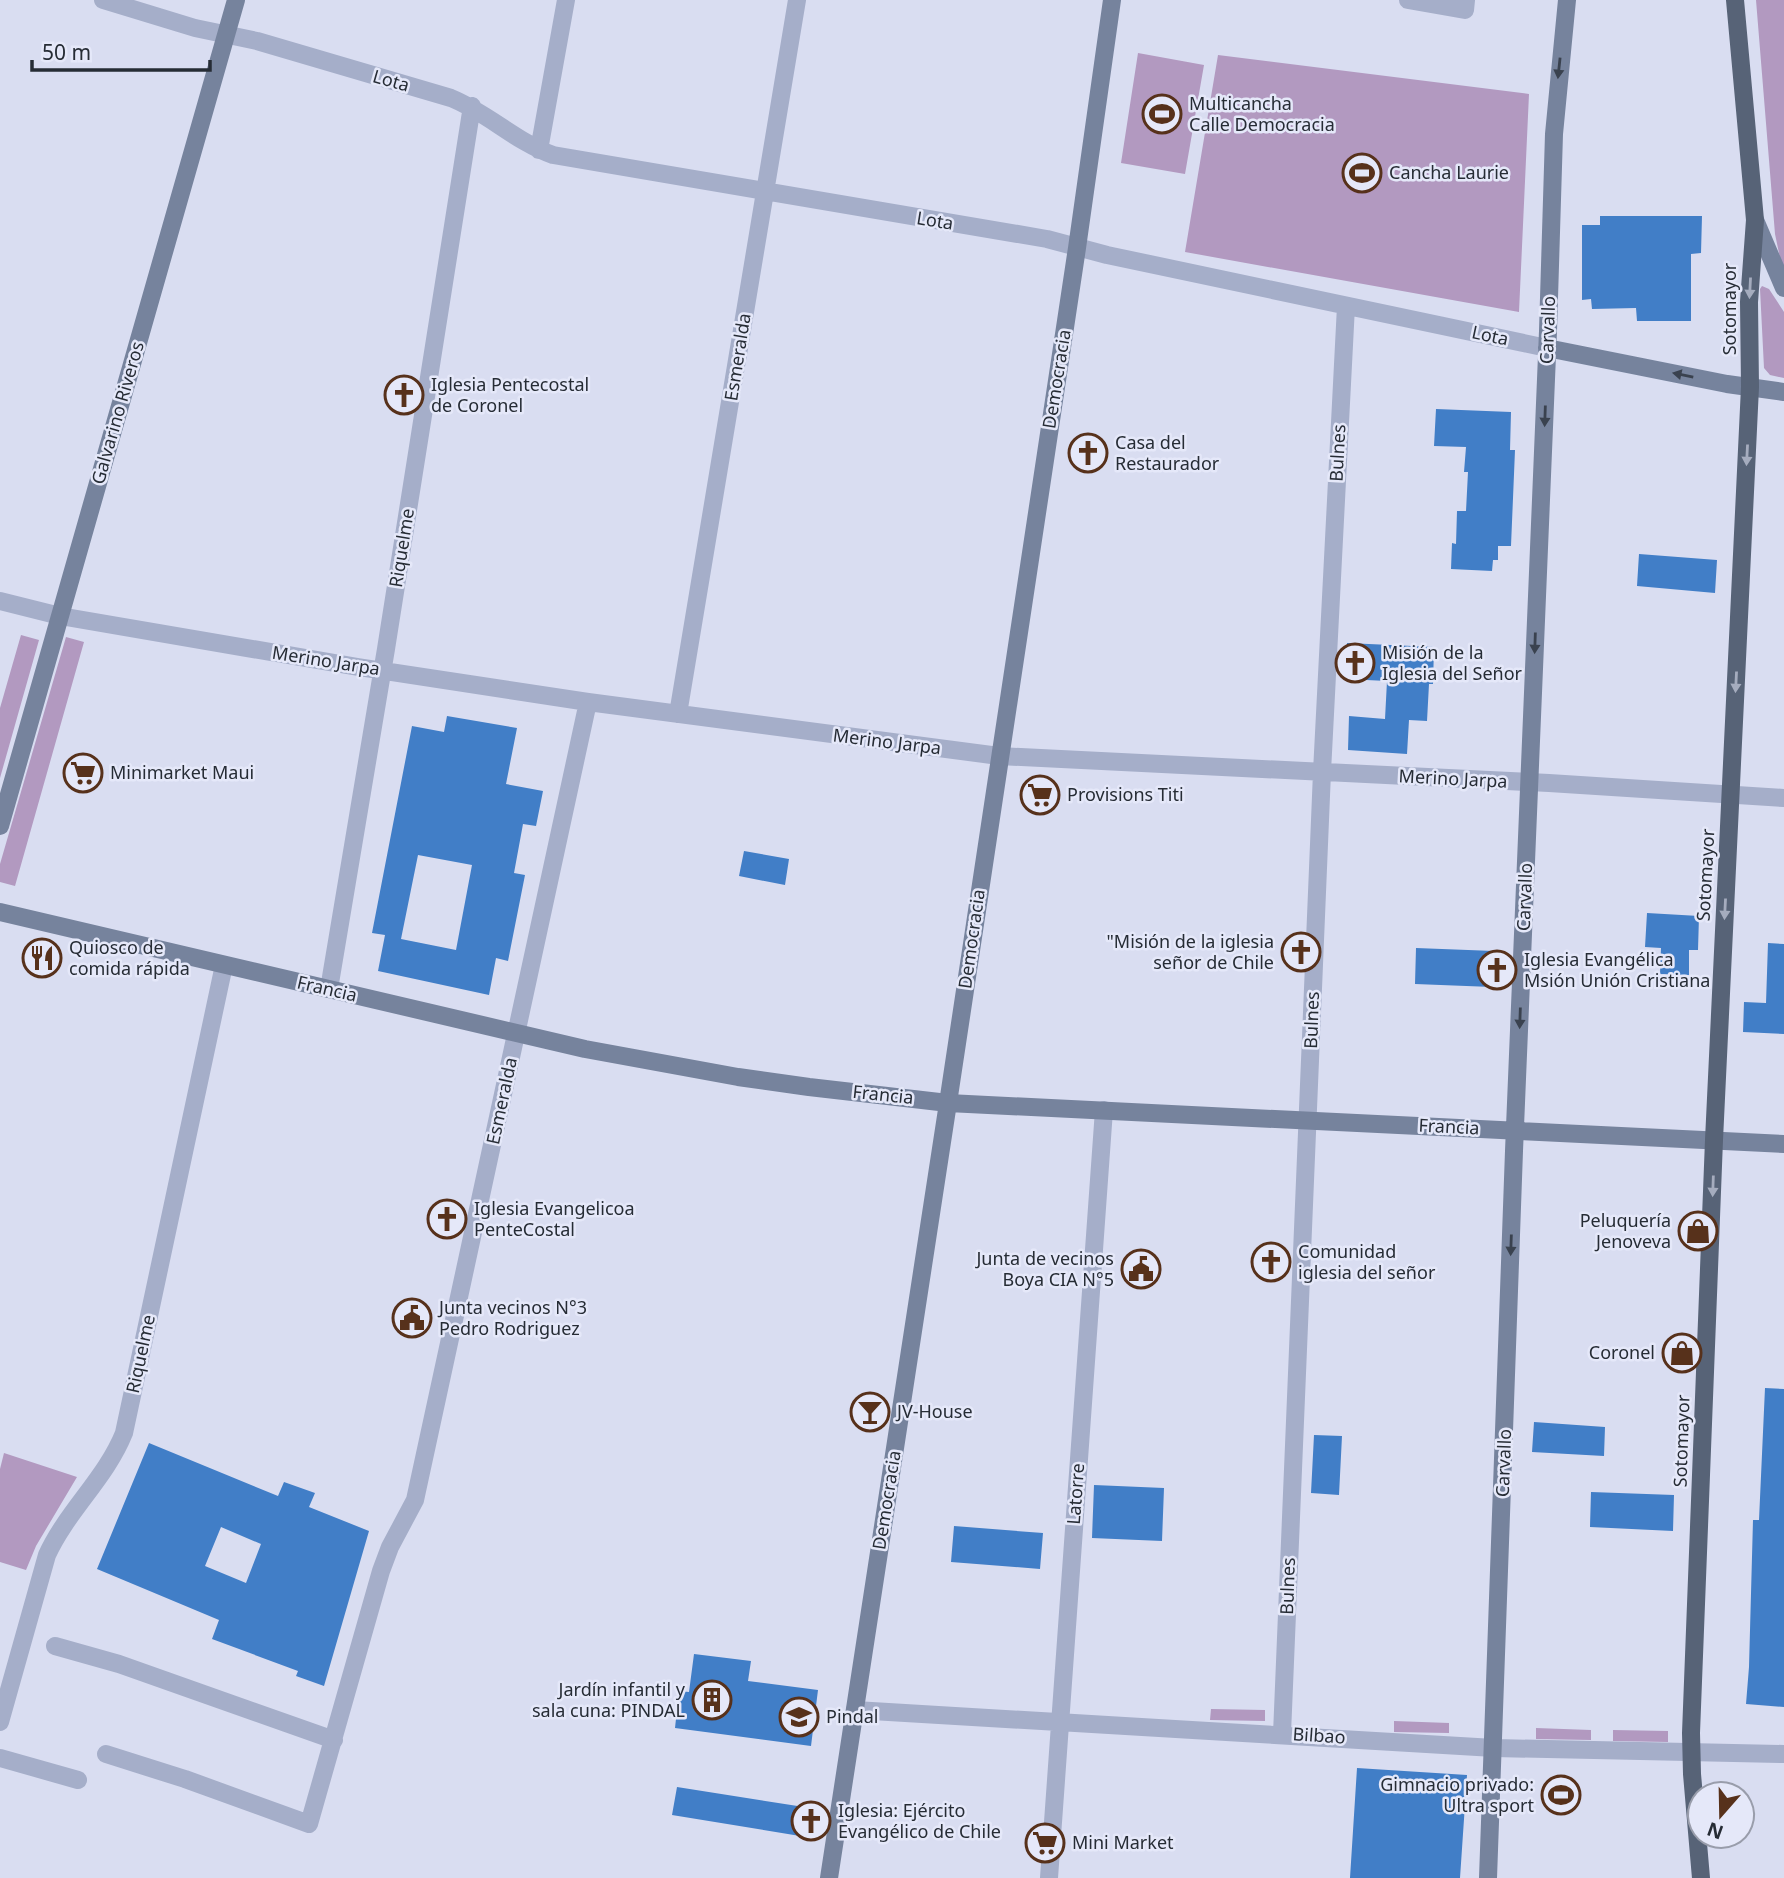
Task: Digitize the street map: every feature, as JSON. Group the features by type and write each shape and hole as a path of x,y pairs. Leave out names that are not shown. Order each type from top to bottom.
{"main road":[{"name":"Sotomayor","path":"1701,1878 1691,1751 1714,1140 1750,387 1749,302 1755,220 1735,0"}],"street":[{"name":"Lota","path":"103,0 451,98 472,106 539,150 553,155 1046,239 1077,248 1547,348 1784,392"},
{"name":"Galvarino Riveros","path":"0,826 236,0"},
{"path":"539,150 566,0"},
{"name":"Esmeralda","path":"678,714 797,0"},
{"name":"Democracia","path":"829,1878 1077,248 1112,0"},
{"path":"1408,0 1465,5"},
{"name":"Carvallo","path":"1488,1878 1554,134 1567,0"},
{"name":"Riquelme","path":"329,989 472,106"},
{"path":"1755,220 1784,288"},
{"name":"Bulnes","path":"1282,1734 1322,772 1346,306"},
{"name":"Merino Jarpa","path":"0,601 60,616 588,702 999,756 1784,798"},
{"name":"Esmeralda","path":"106,1754 309,1824 384,1560 415,1500 588,702"},
{"name":"Francia","path":"0,912 517,1033 646,1061 738,1077 948,1103 1784,1144"},
{"name":"Riquelme","path":"0,1721 47,1555 59,1531 109,1462 124,1433 224,965"},
{"name":"Latorre","path":"1049,1878 1104,1110"},
{"path":"55,1646 119,1664 334,1740"},
{"name":"Bilbao","path":"855,1710 1494,1748 1784,1755"},
{"path":"0,1758 78,1780"}],"shaded area":[{"path":"1756,0 1784,0 1784,277 1775,234"},
{"name":"Multicancha Calle Democracia","path":"1138,53 1204,65 1185,174 1121,163"},
{"name":"Cancha Laurie","path":"1218,55 1529,94 1519,312 1185,252"},
{"path":"1762,286 1769,289 1784,312 1784,378 1770,375 1764,368"},
{"path":"21,635 39,640 0,778 0,708"},
{"path":"66,637 84,642 15,886 0,882 0,864"},
{"path":"4,1453 77,1477 36,1546 26,1570 0,1562 0,1469"},
{"path":"1211,1709 1265,1710 1265,1721 1210,1720"},
{"path":"1394,1721 1449,1723 1449,1733 1394,1732"},
{"path":"1536,1728 1591,1730 1591,1740 1536,1739"},
{"path":"1613,1730 1668,1731 1668,1742 1613,1741"}],"building":[{"path":"1600,216 1702,216 1701,253 1691,254 1691,321 1637,321 1636,308 1592,309 1591,299 1582,300 1582,225 1600,225"},
{"path":"1436,409 1511,412 1510,450 1515,450 1511,546 1498,546 1498,560 1493,560 1492,571 1451,569 1452,543 1456,544 1457,511 1466,511 1466,447 1434,446"},
{"path":"1639,554 1717,560 1715,593 1637,586"},
{"path":"1347,643 1434,647 1433,684 1429,684 1427,721 1409,720 1407,754 1348,750 1349,716 1385,719 1387,681 1346,679"},
{"path":"447,716 517,728 506,784 543,791 536,826 523,824 514,873 525,875 508,961 496,958 489,995 378,971 385,935 372,933 412,726 444,732","holes":["418,855 472,865 456,950 401,939"]},
{"path":"744,851 789,859 785,885 739,876"},
{"path":"1647,913 1699,916 1698,950 1689,950 1689,975 1660,974 1661,948 1645,947"},
{"path":"1768,943 1784,944 1784,1034 1743,1032 1744,1002 1766,1003"},
{"path":"1416,948 1494,951 1492,987 1415,984"},
{"path":"1765,1388 1784,1389 1784,1707 1746,1704 1753,1520 1759,1520"},
{"path":"1534,1422 1605,1427 1604,1456 1532,1452"},
{"path":"1314,1435 1342,1436 1339,1495 1311,1493"},
{"path":"149,1443 278,1496 284,1482 315,1493 309,1507 369,1531 324,1686 296,1676 298,1671 212,1639 219,1620 97,1569","holes":["221,1527 261,1544 246,1583 205,1566"]},
{"path":"1094,1485 1164,1488 1162,1541 1092,1538"},
{"path":"1591,1492 1674,1495 1673,1531 1590,1527"},
{"path":"954,1526 1043,1533 1040,1569 951,1562"},
{"name":"Jardín infantil y sala cuna: PINDAL","path":"694,1654 751,1661 748,1681 818,1690 811,1746 675,1728 679,1691 689,1692"},
{"path":"1357,1768 1467,1775 1460,1878 1350,1878"},
{"path":"677,1787 804,1807 800,1836 672,1815"}],"place":[{"name":"Multicancha Calle Democracia","path":"1162,114"},
{"name":"Cancha Laurie","path":"1362,173"},
{"name":"Iglesia Pentecostal de Coronel","path":"404,395"},
{"name":"Casa del Restaurador","path":"1088,453"},
{"name":"Misión de la Iglesia del Señor","path":"1355,663"},
{"name":"Minimarket Maui","path":"83,773"},
{"name":"Provisions Titi","path":"1040,795"},
{"name":"\"Misión de la iglesia señor de Chile","path":"1301,952"},
{"name":"Quiosco de comida rápida","path":"42,958"},
{"name":"Iglesia Evangélica Msión Unión Cristiana","path":"1497,970"},
{"name":"Iglesia Evangelicoa PenteCostal","path":"447,1219"},
{"name":"Peluquería Jenoveva","path":"1698,1231"},
{"name":"Comunidad iglesia del señor","path":"1271,1262"},
{"name":"Junta de vecinos Boya CIA N°5","path":"1141,1269"},
{"name":"Junta vecinos N°3 Pedro Rodriguez","path":"412,1318"},
{"name":"Coronel","path":"1682,1353"},
{"name":"JV-House","path":"870,1412"},
{"name":"Jardín infantil y sala cuna: PINDAL","path":"712,1700"},
{"name":"Pindal","path":"799,1717"},
{"name":"Gimnacio privado: Ultra sport","path":"1561,1795"},
{"name":"Iglesia: Ejército Evangélico de Chile","path":"811,1821"},
{"name":"Mini Market","path":"1045,1843"}]}
